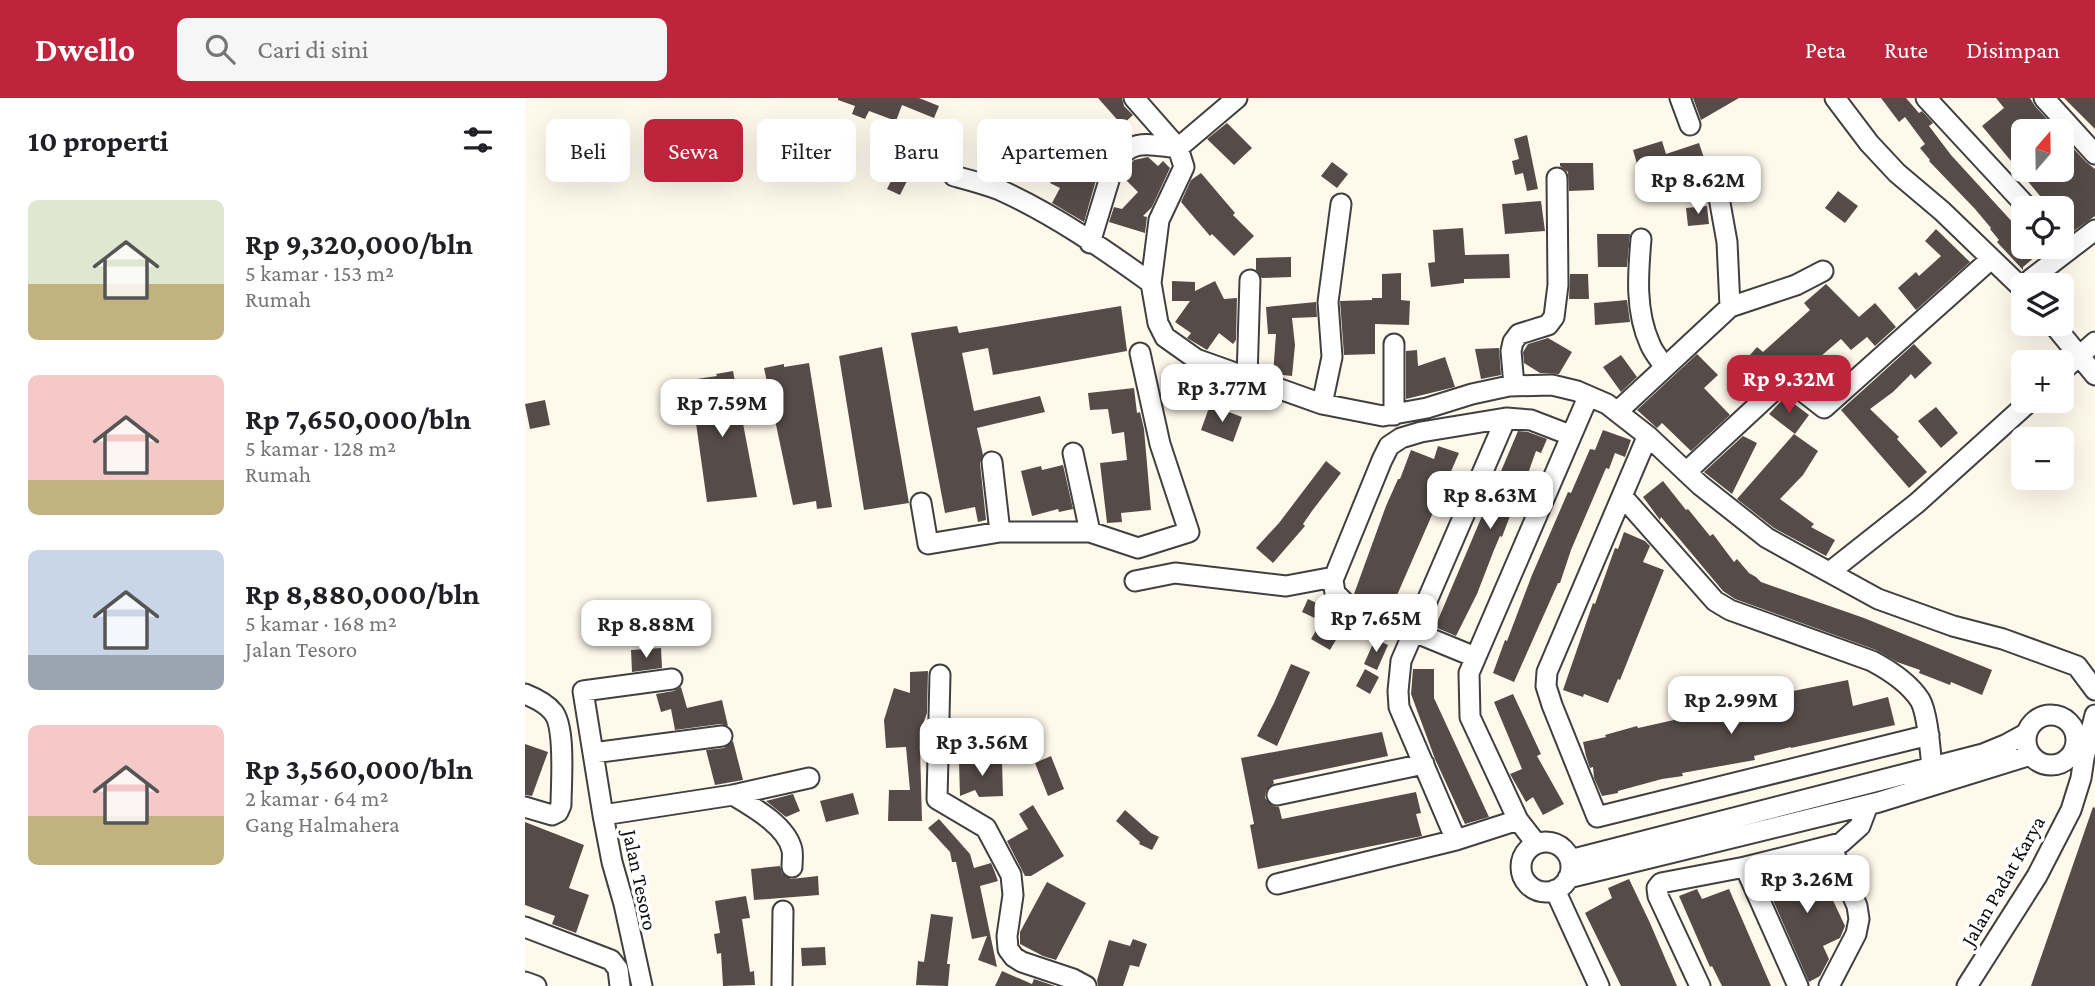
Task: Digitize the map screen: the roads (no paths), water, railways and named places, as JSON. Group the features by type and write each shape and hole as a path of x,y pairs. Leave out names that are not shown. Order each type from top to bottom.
{"street":[{"path":"1134,98 1178,148 1184,167 1159,220 1151,283 1158,323 1165,337 1196,359 1322,404 1383,416 1514,386 1552,385 1577,391 1607,404 1649,436 1700,485 1767,538 1878,599 2077,666 2095,690"},
{"path":"1090,243 1114,164 1120,156 1138,144 1178,148 1237,98"},
{"path":"1680,98 1690,125"},
{"path":"1835,98 1869,143 1897,173 1942,211 1991,259 2011,273"},
{"path":"1926,98 2017,196"},
{"path":"2044,98 2095,154"},
{"path":"1514,386 1511,351 1513,342 1519,334 1548,326 1554,317 1558,285 1557,178"},
{"path":"963,179 998,190 1044,213 1151,283"},
{"path":"1718,192 1727,242 1730,307"},
{"path":"1322,404 1332,357 1328,302 1341,204"},
{"path":"2074,242 2095,230"},
{"path":"1641,239 1638,280 1640,312 1650,345 1665,367"},
{"path":"1686,472 1784,381 1792,383 1824,408 1991,259"},
{"path":"2038,273 2053,259"},
{"path":"1617,412 1730,307 1796,285 1823,271"},
{"path":"1247,378 1250,280"},
{"path":"2063,336 2095,375"},
{"path":"2074,360 2095,342"},
{"path":"1394,344 1394,415"},
{"path":"921,503 928,544 1000,532 1090,532 1138,548 1189,532 1160,444 1140,353"},
{"path":"1536,843 1518,820 1470,717 1469,673 1585,404"},
{"path":"1831,571 1917,503 2017,413"},
{"path":"1475,657 1346,604 1335,593 1334,577 1382,460 1389,446 1401,438 1421,432 1506,418 1531,420 1570,435"},
{"path":"1456,840 1399,706 1399,673 1401,661 1506,418"},
{"path":"1646,442 1547,672 1546,686 1552,705 1597,817 1929,735"},
{"path":"1073,453 1090,532"},
{"path":"992,461 1000,532"},
{"path":"1623,497 1703,588 1730,611 1872,661 1892,672 1920,701 1929,735 1932,767"},
{"path":"1135,581 1175,573 1286,586 1334,577"},
{"path":"940,675 937,799 986,828 1011,875 1013,895 1007,936 1008,949 1014,957 1086,986"},
{"path":"603,815 583,691 671,679"},
{"path":"525,694 536,698 555,713 561,734 561,805 558,812 552,815 525,807"},
{"path":"2051,715 2061,717 2075,731 2075,758 2048,765 2039,761 2031,755 2027,733 2032,724 2041,718 2051,715"},
{"path":"2069,723 2094,718"},
{"name":"Jalan Padat Karya","path":"1967,986 2042,865 2071,810 2081,778 2075,758 2094,718"},
{"path":"1598,986 1564,876 1565,851 1557,844 1536,843 1523,857 1522,876 1536,890 1545,891 1564,876 1983,754 2027,733"},
{"path":"593,753 722,736"},
{"path":"1564,876 1868,805 2031,755"},
{"path":"1277,795 1424,764"},
{"name":"Jalan Tesoro","path":"642,986 603,815 733,795 809,778"},
{"path":"733,795 761,812 783,833 793,851 792,867"},
{"path":"1700,986 1658,896 1657,888 1661,883 1745,867 1841,843 1860,826 1868,805"},
{"path":"1277,884 1456,840 1518,820"},
{"path":"1829,986 1856,934 1859,919 1857,906 1831,846"},
{"path":"1745,867 1798,986"},
{"path":"782,986 783,911"},
{"path":"525,927 611,960 618,970 620,986"},
{"path":"525,982 536,986"}]}
